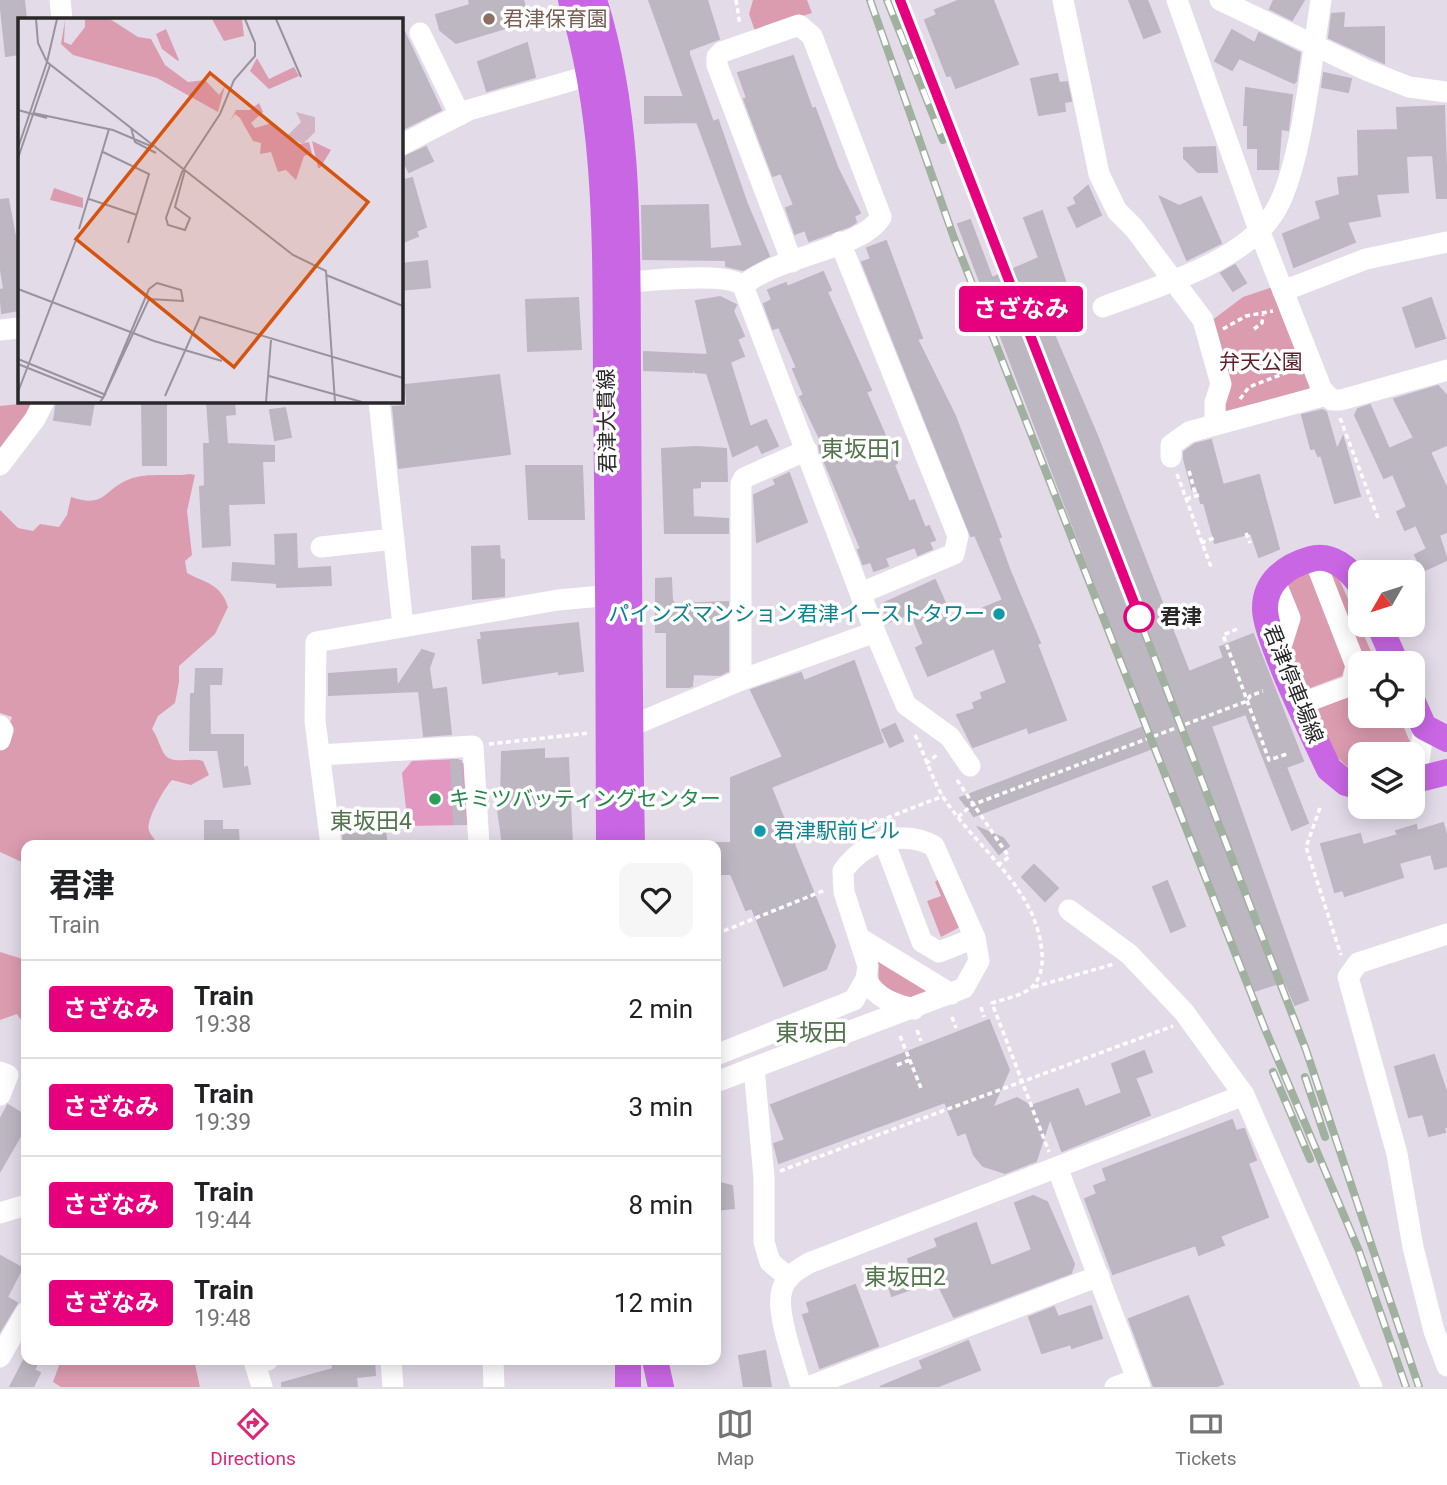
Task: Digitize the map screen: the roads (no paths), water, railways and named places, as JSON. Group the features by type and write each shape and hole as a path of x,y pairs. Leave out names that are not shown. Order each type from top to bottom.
{"main road":[{"name":"君津大貫線","path":"571,0 601,72 622,155 627,282 609,840"},
{"name":"君津大貫線","path":"594,0 601,72 619,594 631,726 632,840"},
{"name":"君津停車場線","path":"1314,558 1296,563 1275,581 1269,589 1265,611 1279,653 1329,769 1348,784"},
{"path":"1314,558 1332,560 1348,569"},
{"path":"1425,778 1447,772"},
{"path":"628,1387 630,1365"},
{"path":"656,1365 661,1387"}],"street":[{"path":"60,0 62,18"},
{"path":"1063,0 1099,174 1117,211 1203,320 1221,384 1214,403 1215,425"},
{"path":"1177,0 1259,230 1281,300 1329,397"},
{"path":"1220,0 1366,70 1409,87 1447,92"},
{"path":"1103,307 1173,281 1227,255 1259,230 1273,215 1282,198 1294,158 1321,0"},
{"path":"743,286 751,278 792,262 874,228 881,217 812,36 799,25 722,52 717,57 717,65 792,262"},
{"path":"420,33 460,114"},
{"path":"402,144 460,114 601,72"},
{"path":"840,242 958,536 954,554 861,593"},
{"path":"1281,300 1366,259 1447,242"},
{"path":"627,282 737,280 743,286 875,632 906,705 950,737 970,766"},
{"path":"0,330 18,328"},
{"path":"1171,457 1171,445 1178,438 1215,425 1447,370"},
{"path":"0,465 35,419 44,402"},
{"path":"379,402 403,626"},
{"path":"741,680 741,484 744,478 807,450"},
{"path":"321,547 394,539"},
{"path":"1300,704 1352,685 1356,676 1356,666 1314,558"},
{"path":"330,840 314,721 316,642 558,600 619,594"},
{"path":"631,726 741,680 875,632"},
{"path":"0,726 3,730 0,740"},
{"path":"1425,754 1435,733"},
{"path":"319,755 473,746 479,840"},
{"path":"721,1053 854,1000 866,979 868,966 844,892 844,871 861,851 884,841 904,836 920,839 934,846 944,862 975,938 979,961 973,977 964,988 915,1019 721,1080"},
{"path":"884,841 922,942 939,952 975,938"},
{"path":"1069,910 1129,954 1185,1012 1244,1095 1372,1387"},
{"path":"1447,934 1358,963 1348,977 1397,1154 1413,1247 1447,1366"},
{"path":"861,939 951,994"},
{"path":"866,979 873,992 915,1019"},
{"path":"754,1068 764,1178 764,1242 770,1262 789,1278"},
{"path":"0,1072 8,1075 0,1095"},
{"path":"801,1387 781,1308 782,1290 789,1278 809,1264 1055,1164 1244,1095"},
{"path":"1055,1164 1139,1383 1115,1387"},
{"path":"0,1213 21,1207"},
{"path":"808,1387 1099,1276"},
{"path":"0,1357 7,1330 21,1317"},
{"path":"255,1365 262,1387"},
{"path":"391,1365 393,1387"},
{"path":"493,1365 494,1387"},
{"path":"632,1365 638,1387"}],"railway":[{"path":"870,0 954,238 1265,1029 1359,1251 1406,1387"},
{"path":"887,0 943,140"},
{"path":"900,0 1306,1050 1419,1387"},
{"path":"1273,1072 1310,1159"},
{"path":"1305,1077 1325,1137"}],"train":[{"name":"さざなみ","path":"900,0 1140,618"}],"place":[{"name":"君津保育園","path":"489,19"},
{"name":"パインズマンション君津イーストタワー","path":"999,614"},
{"name":"君津","path":"1139,617"},
{"name":"キミツバッティングセンター","path":"435,799"},
{"name":"君津駅前ビル","path":"760,831"}],"district":[{"name":"東坂田1","path":"862,449"},
{"name":"東坂田4","path":"371,821"},
{"name":"東坂田","path":"811,1033"},
{"name":"東坂田2","path":"905,1277"}],"park label":[{"name":"弁天公園","path":"1261,362"}]}
